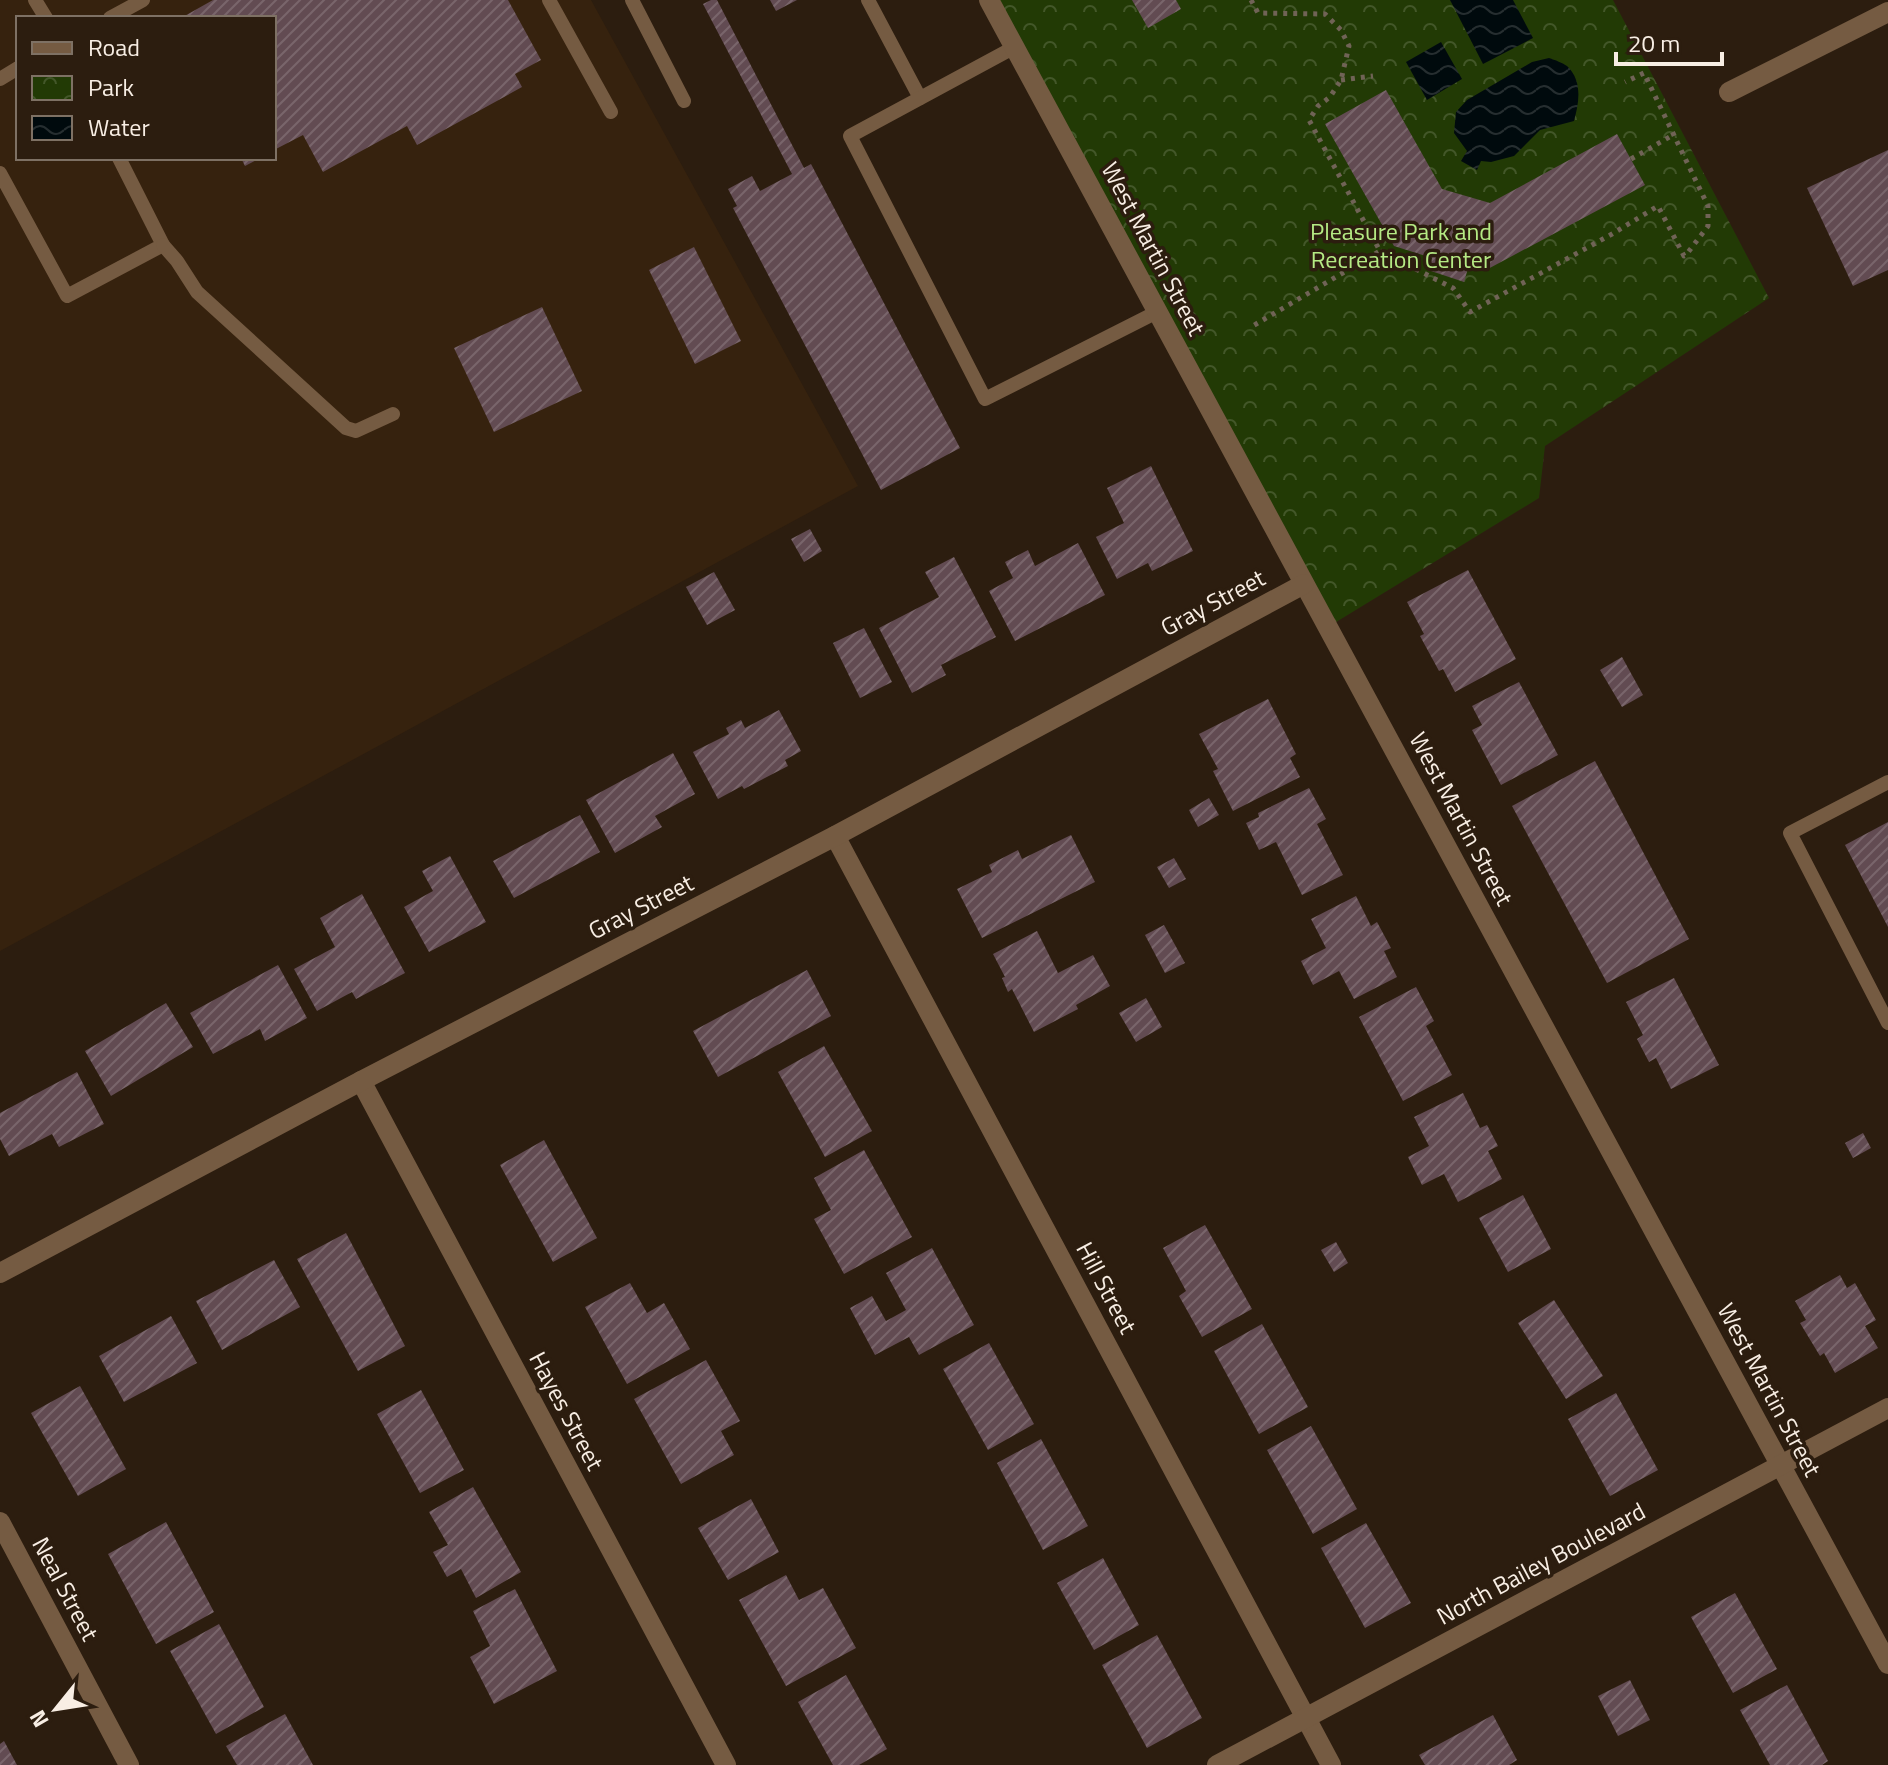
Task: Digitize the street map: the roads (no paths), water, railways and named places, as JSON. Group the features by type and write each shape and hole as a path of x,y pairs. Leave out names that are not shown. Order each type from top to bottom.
{"street":[{"name":"West Martin Street","path":"989,0 1888,1664"},
{"path":"1729,92 1888,12"},
{"name":"Gray Street","path":"0,1273 361,1081 835,836 1304,584"},
{"name":"Hill Street","path":"835,836 1331,1765"},
{"name":"Hayes Street","path":"361,1081 726,1765"},
{"name":"North Bailey Boulevard","path":"1217,1765 1888,1408"},
{"name":"Neal Street","path":"0,1522 129,1765"}],"lane":[{"path":"114,16 143,0"},
{"path":"549,0 611,112"},
{"path":"632,0 684,101"},
{"path":"868,0 920,98"},
{"path":"1015,47 850,136 985,399 1157,312"},
{"path":"120,160 163,245 197,292 346,428 356,431 393,414"},
{"path":"0,173 67,296 163,245"},
{"path":"1888,782 1790,833 1888,1023"}],"water":[{"path":"1450,0 1513,0 1533,38 1483,64"},
{"path":"1441,42 1462,79 1427,100 1406,62"},
{"path":"1549,58 1567,66 1576,78 1578,100 1574,121 1540,130 1514,156 1491,162 1481,161 1477,170 1461,161 1467,151 1454,133 1456,112 1467,100 1532,62"}],"park label":[{"name":"Pleasure Park and Recreation Center","path":"1401,246"}]}
